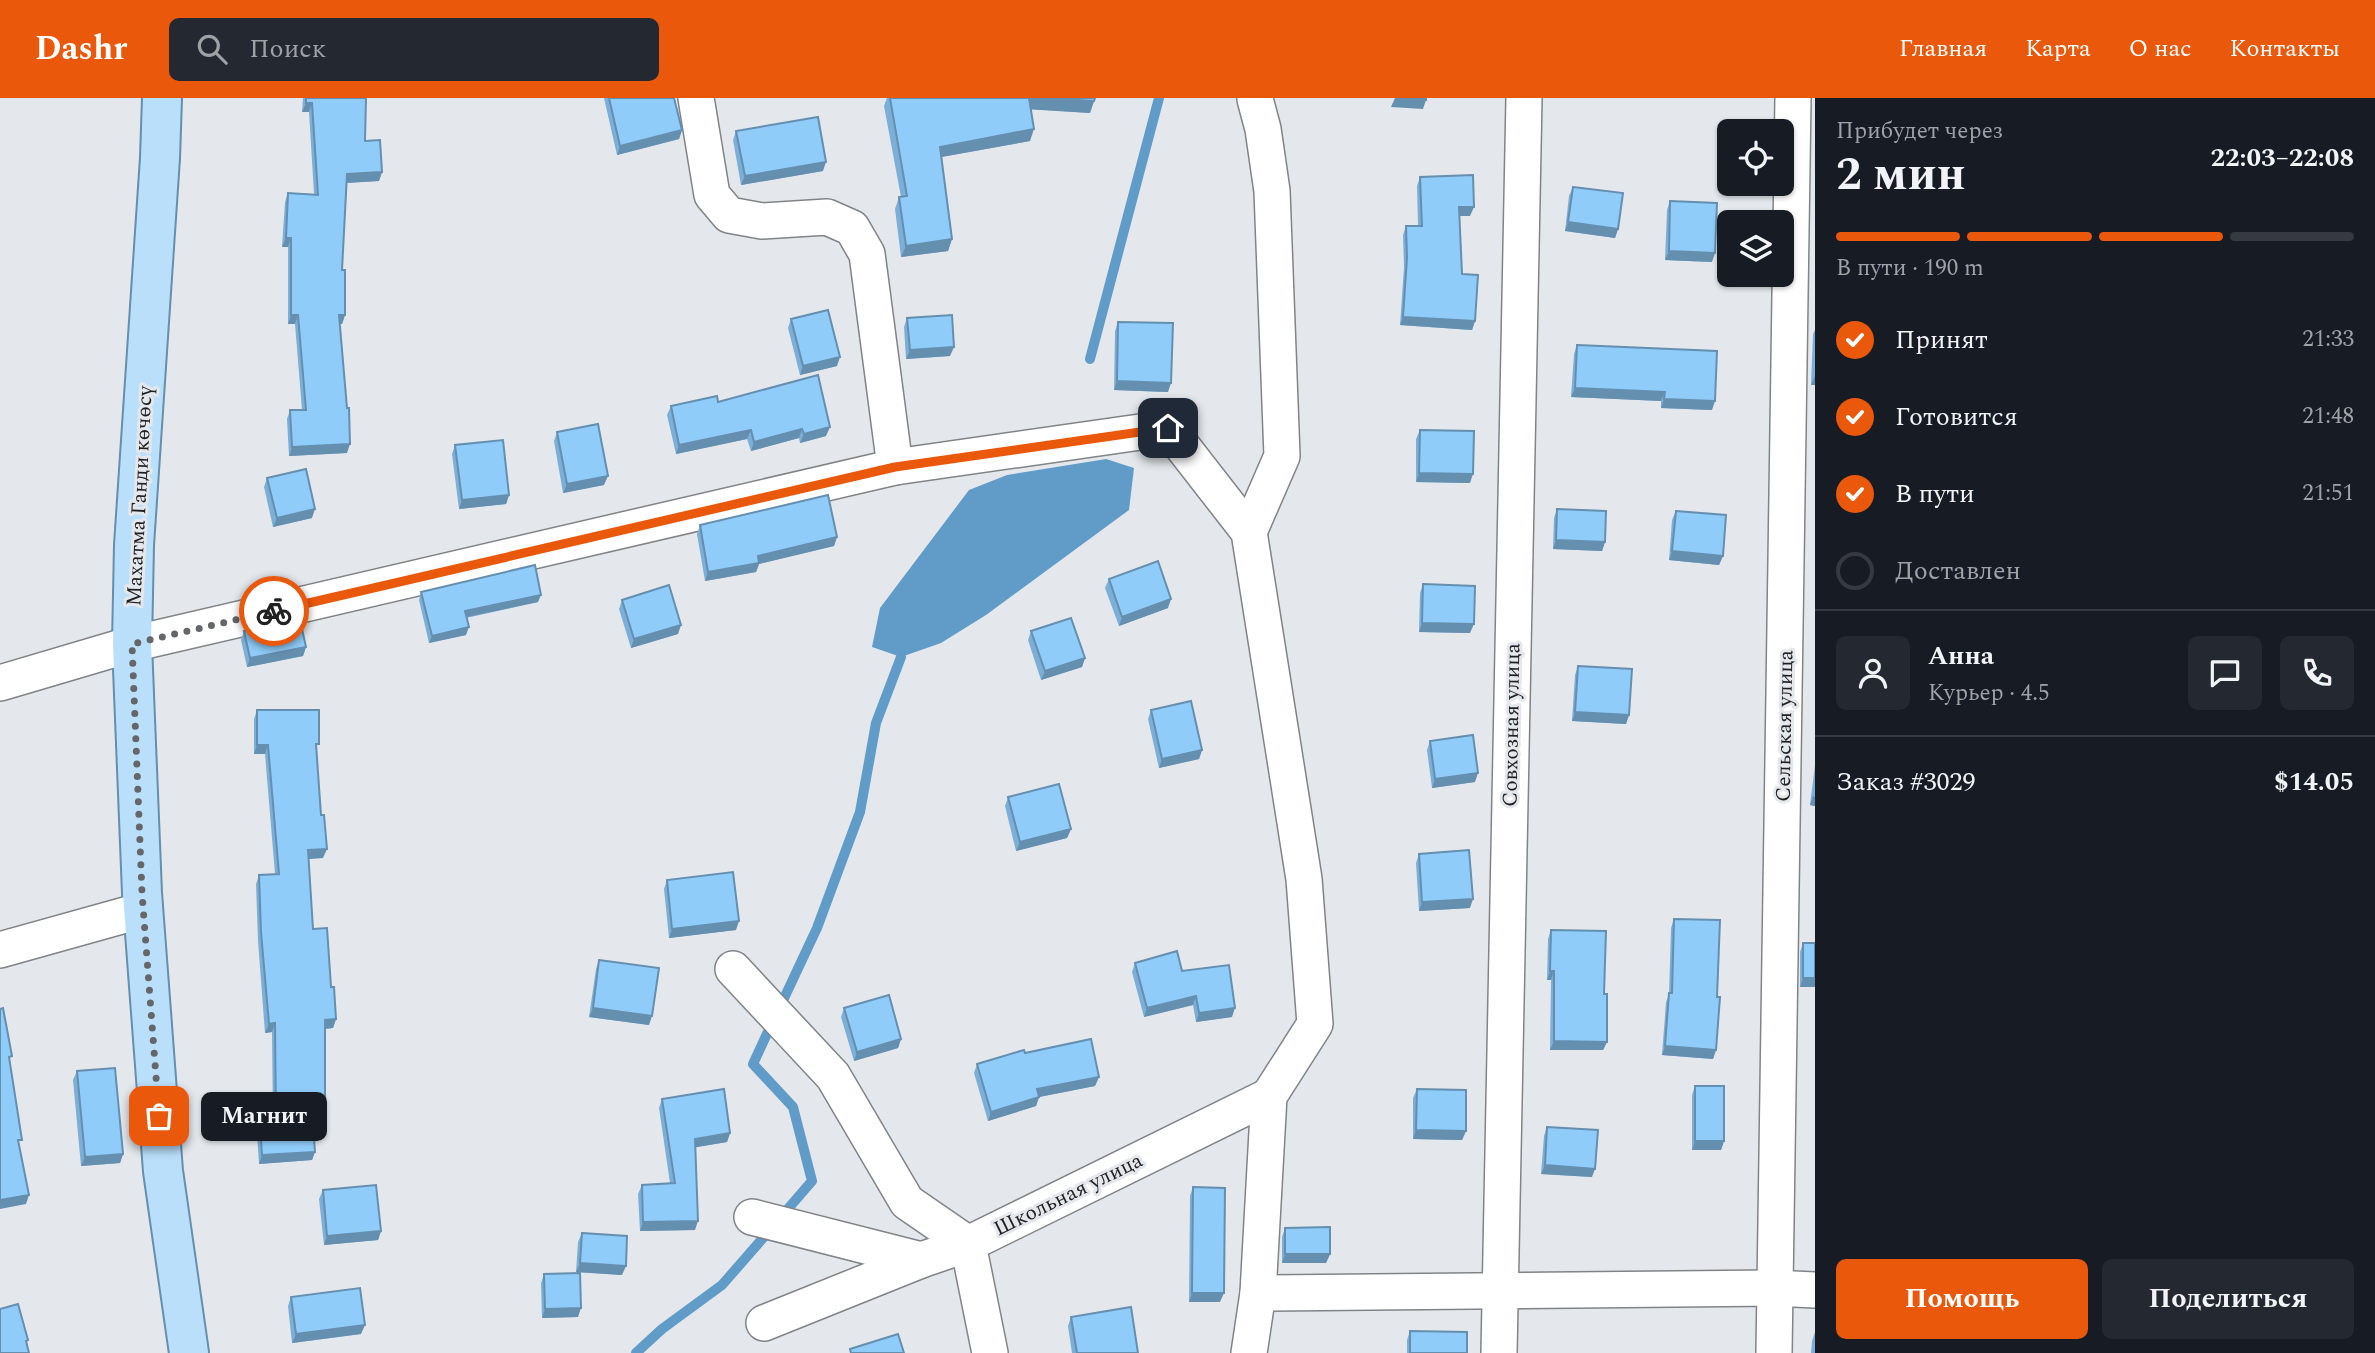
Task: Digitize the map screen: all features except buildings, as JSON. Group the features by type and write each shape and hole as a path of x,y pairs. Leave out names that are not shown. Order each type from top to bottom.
{"main road":[{"name":"Махатма Ганди көчөсү","path":"162,98 160,169 134,545 132,644 143,910 163,1171 189,1353"}],"street":[{"path":"696,98 712,195 729,215 762,221 827,218 852,228 867,254 895,467"},
{"name":"Совхозная улица","path":"1499,1353 1524,98"},
{"name":"Сельская улица","path":"1773,1353 1793,98"},
{"path":"1248,532 1282,456 1272,191 1263,129 1255,99"},
{"path":"0,683 132,644 895,467 1168,428 1248,532 1304,879 1315,1024 1269,1096 1258,1293 1249,1353"},
{"path":"0,950 143,910"},
{"path":"733,969 833,1076 907,1202 968,1244"},
{"name":"Школьная улица","path":"990,1353 968,1244 1269,1096"},
{"path":"752,1217 921,1260"},
{"path":"764,1324 921,1260 968,1244"},
{"path":"1258,1293 1815,1290"}],"water":[{"path":"1106,459 1134,468 1129,510 986,615 941,643 901,657 872,647 880,608 969,490 1007,475"}],"waterway":[{"path":"1090,359 1159,98"},
{"path":"779,1009 817,928 860,812 876,723 901,657"},
{"path":"772,1023 753,1064 793,1107 812,1181 780,1218"},
{"path":"636,1353 662,1329 722,1285 770,1230"}],"way so far":[{"path":"159,1116 142,893 132,644 274,611"}],"place":[{"name":"Магнит","path":"159,1116"}],"route":[{"path":"274,611 895,467 1168,428"}]}
